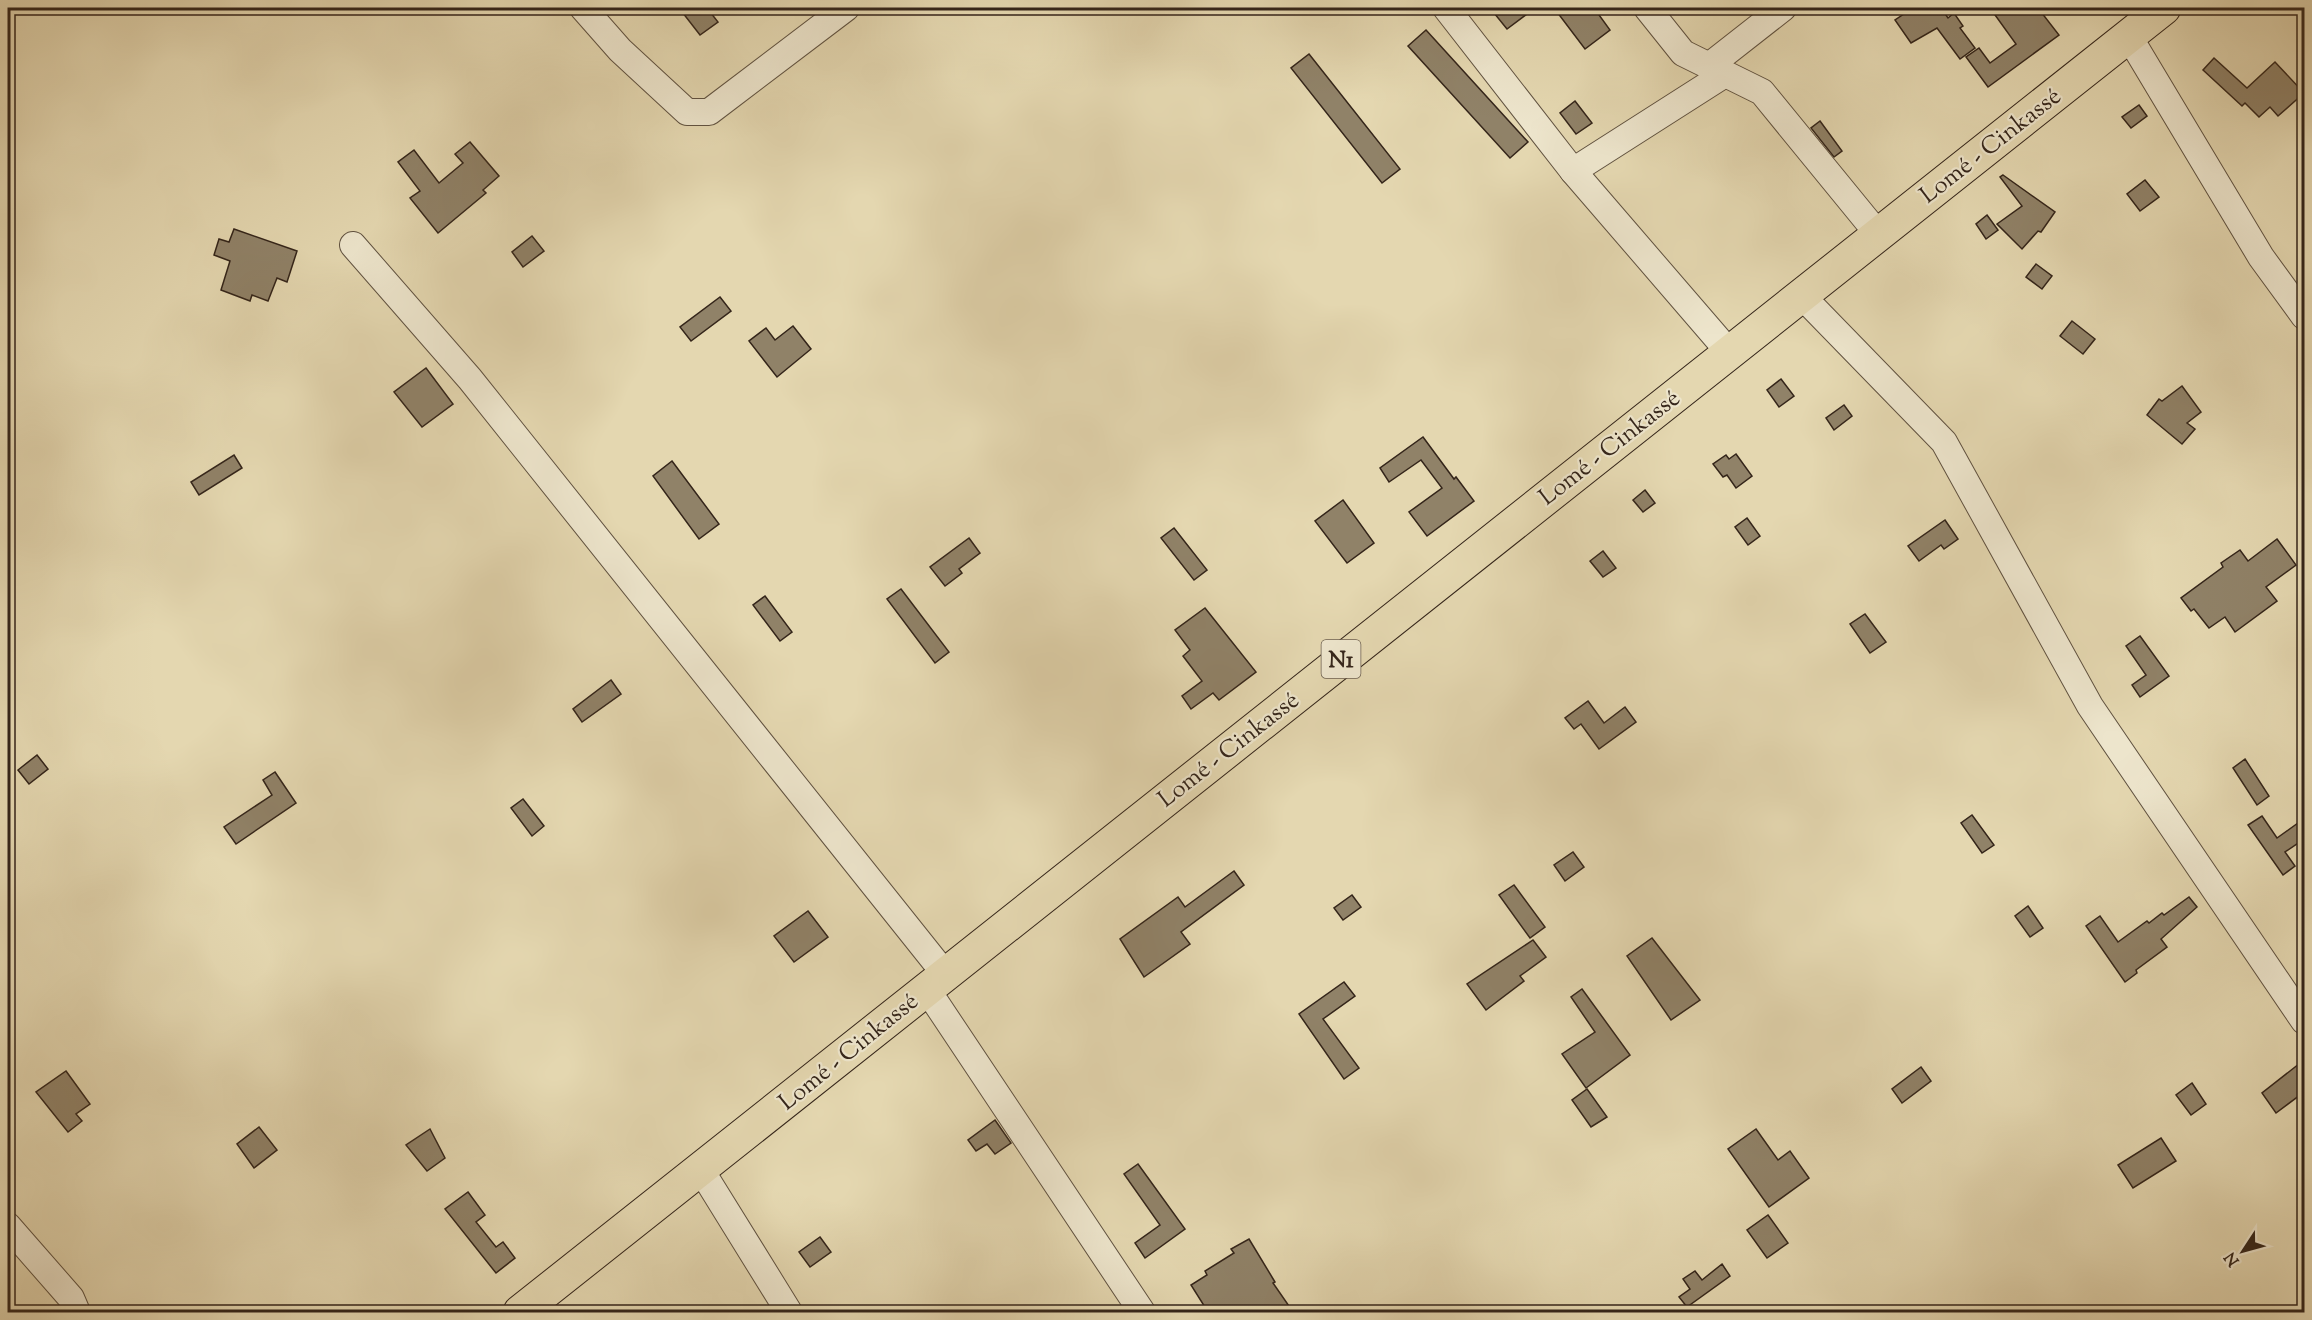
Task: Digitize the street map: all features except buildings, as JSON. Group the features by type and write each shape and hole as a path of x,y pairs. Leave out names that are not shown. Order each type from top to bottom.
{"highway":[{"name":"Lomé - Cinkassé","path":"520,1312 2164,8"}],"street":[{"path":"583,8 620,50 687,112 709,112 846,8"},
{"path":"1446,8 1573,171 1729,352"},
{"path":"1647,8 1683,53 1762,92 1878,234"},
{"path":"1573,171 1717,70 1784,8"},
{"path":"2128,35 2261,257 2304,316"},
{"path":"353,245 470,379 935,981 1143,1312"},
{"path":"1801,295 1944,442 2090,706 2304,1021"},
{"path":"701,1170 789,1312"},
{"path":"8,1226 71,1298 77,1312"}]}
